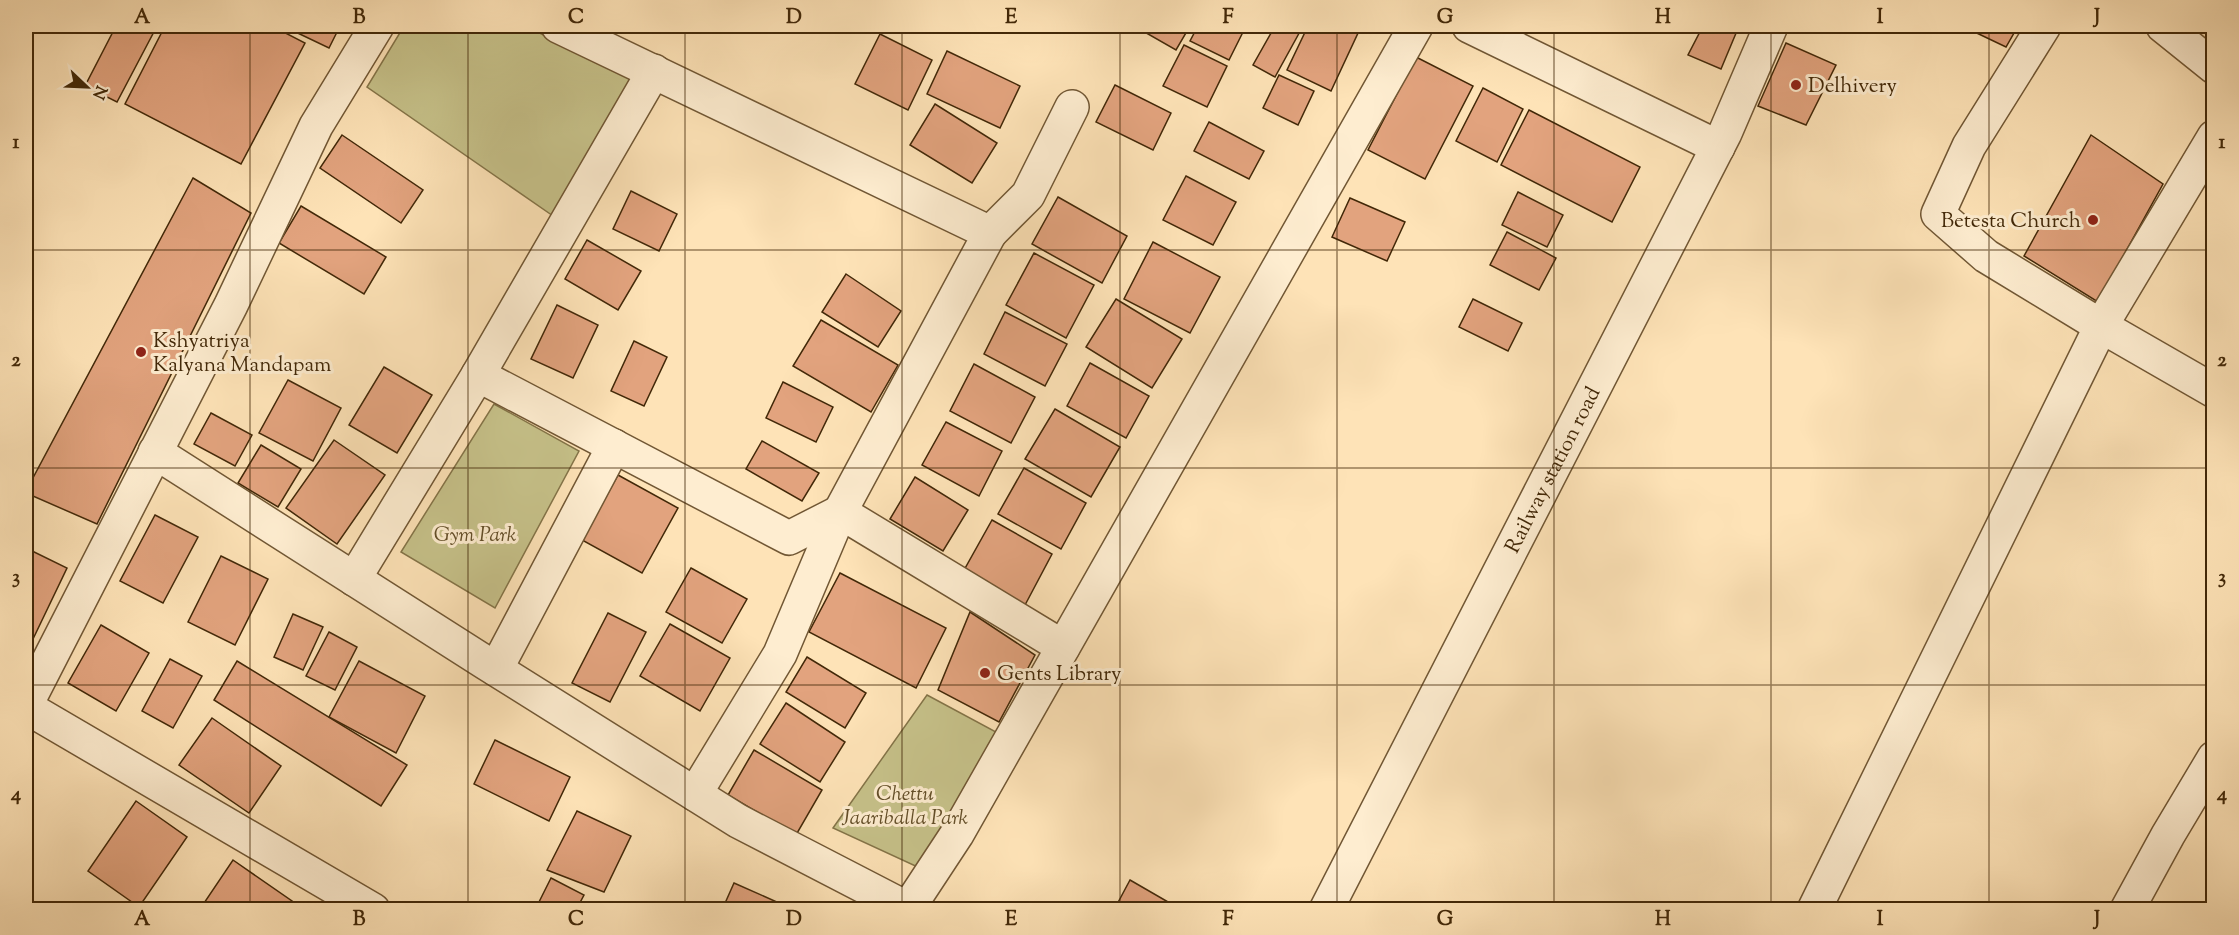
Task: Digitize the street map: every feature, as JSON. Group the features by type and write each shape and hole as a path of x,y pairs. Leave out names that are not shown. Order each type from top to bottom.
{"street":[{"path":"373,909 26,706 35,661 155,452 231,305 316,126 377,26"},
{"path":"558,26 990,232"},
{"path":"155,452 738,821 908,909 957,834 1416,26"},
{"path":"1469,26 1718,147"},
{"name":"Railway station road","path":"1326,909 1718,147 1771,26"},
{"path":"2044,26 1969,146 1938,214 1986,256 2101,326 2214,390"},
{"path":"2163,26 2214,67"},
{"path":"354,579 478,375 654,71"},
{"path":"696,794 780,654 840,512 990,232 1028,195 1072,106"},
{"path":"1814,909 2101,326 2214,137"},
{"path":"478,375 789,538 840,512"},
{"path":"496,669 614,446"},
{"path":"840,512 1063,647"},
{"path":"2127,909 2168,834 2214,758"}],"green space":[{"path":"404,26 526,26 630,79 556,218 367,87"},
{"name":"Gym Park","path":"494,404 579,451 495,608 401,552"},
{"name":"Chettu Jaariballa Park","path":"927,695 996,732 922,869 833,828"}],"building":[{"path":"116,26 157,26 117,102 85,86"},
{"path":"165,26 272,26 305,43 241,164 125,104"},
{"path":"283,26 340,26 329,48"},
{"path":"1134,26 1190,26 1176,50"},
{"path":"1198,26 1246,26 1229,60 1190,41"},
{"path":"1275,26 1303,26 1275,77 1253,65"},
{"path":"1308,26 1343,26 1358,33 1331,91 1287,70"},
{"path":"1703,26 1739,26 1721,69 1688,55"},
{"path":"1962,26 2018,26 2006,47"},
{"path":"880,34 932,60 908,110 855,84"},
{"name":"Delhivery","path":"1786,43 1836,65 1806,125 1758,106"},
{"path":"1184,45 1227,66 1207,107 1163,86"},
{"path":"947,51 1020,86 1000,128 927,94"},
{"path":"1416,57 1473,86 1425,179 1368,150"},
{"path":"1279,75 1314,91 1298,125 1263,108"},
{"path":"1115,85 1171,113 1153,150 1096,122"},
{"path":"1483,88 1523,109 1497,162 1456,141"},
{"path":"935,104 997,143 972,183 910,145"},
{"path":"1529,110 1640,167 1612,222 1501,165"},
{"path":"1209,122 1264,151 1249,179 1194,151"},
{"path":"342,135 423,190 401,223 320,168"},
{"name":"Betesta Church","path":"2091,135 2163,184 2098,302 2024,256"},
{"path":"1186,176 1236,202 1213,245 1163,220"},
{"name":"Kshyatriya Kalyana Mandapam","path":"193,178 251,213 97,524 26,493 26,491"},
{"path":"631,191 677,214 659,251 613,229"},
{"path":"1518,192 1563,215 1547,247 1502,225"},
{"path":"1058,197 1127,236 1102,283 1032,244"},
{"path":"1350,198 1405,222 1387,261 1332,237"},
{"path":"301,206 386,257 364,294 279,243"},
{"path":"1507,232 1556,258 1539,290 1490,265"},
{"path":"587,240 641,271 618,310 565,279"},
{"path":"1153,242 1220,277 1190,333 1124,299"},
{"path":"1034,253 1094,285 1066,338 1006,305"},
{"path":"846,274 901,311 878,347 822,312"},
{"path":"1116,299 1182,339 1152,388 1086,347"},
{"path":"1473,299 1522,323 1508,351 1459,327"},
{"path":"557,305 598,325 573,378 531,359"},
{"path":"1005,312 1067,344 1045,386 984,354"},
{"path":"821,320 898,365 871,412 793,366"},
{"path":"634,341 667,357 644,406 611,391"},
{"path":"1090,363 1149,396 1126,438 1067,406"},
{"path":"974,364 1035,397 1011,443 950,411"},
{"path":"384,367 432,395 397,453 349,425"},
{"path":"288,380 341,408 313,461 259,433"},
{"path":"783,382 833,407 816,442 766,418"},
{"path":"1055,409 1120,447 1091,497 1025,459"},
{"path":"211,413 252,435 235,466 194,444"},
{"path":"946,422 1002,451 979,496 922,465"},
{"path":"334,440 385,475 337,544 286,508"},
{"path":"762,441 819,473 802,501 746,469"},
{"path":"261,445 301,469 278,507 238,483"},
{"path":"1024,468 1086,503 1061,549 998,514"},
{"path":"618,475 678,508 642,573 582,540"},
{"path":"915,477 968,510 943,551 890,519"},
{"path":"155,515 198,537 163,603 120,581"},
{"path":"992,520 1052,554 1025,605 963,572"},
{"path":"26,548 67,568 33,639 26,635"},
{"path":"221,556 268,579 235,645 188,622"},
{"path":"691,568 747,599 722,643 666,612"},
{"path":"840,573 946,628 916,688 809,632"},
{"name":"Gents Library","path":"970,612 1035,655 999,722 938,690"},
{"path":"608,613 646,632 610,702 572,683"},
{"path":"293,614 323,627 303,670 274,657"},
{"path":"670,624 730,658 700,711 640,676"},
{"path":"101,625 149,653 116,711 68,683"},
{"path":"329,632 357,647 335,690 306,676"},
{"path":"807,657 866,693 845,728 786,692"},
{"path":"170,659 202,676 173,728 142,711"},
{"path":"237,661 407,765 381,806 214,700"},
{"path":"359,661 425,696 396,753 329,717"},
{"path":"786,703 845,742 820,782 760,744"},
{"path":"212,718 281,766 249,813 179,765"},
{"path":"495,740 570,777 549,821 474,784"},
{"path":"754,750 822,790 796,835 728,795"},
{"path":"136,801 187,837 139,907 88,871"},
{"path":"577,811 631,836 604,892 547,870"},
{"path":"233,860 305,910 207,910 202,906"},
{"path":"551,878 584,895 576,910 535,910"},
{"path":"1130,880 1182,910 1114,910"},
{"path":"734,883 786,906 784,910 722,910"}],"place":[{"name":"Delhivery","path":"1796,85"},
{"name":"Betesta Church","path":"2093,220"},
{"name":"Kshyatriya Kalyana Mandapam","path":"141,352"},
{"name":"Gents Library","path":"985,673"}]}
